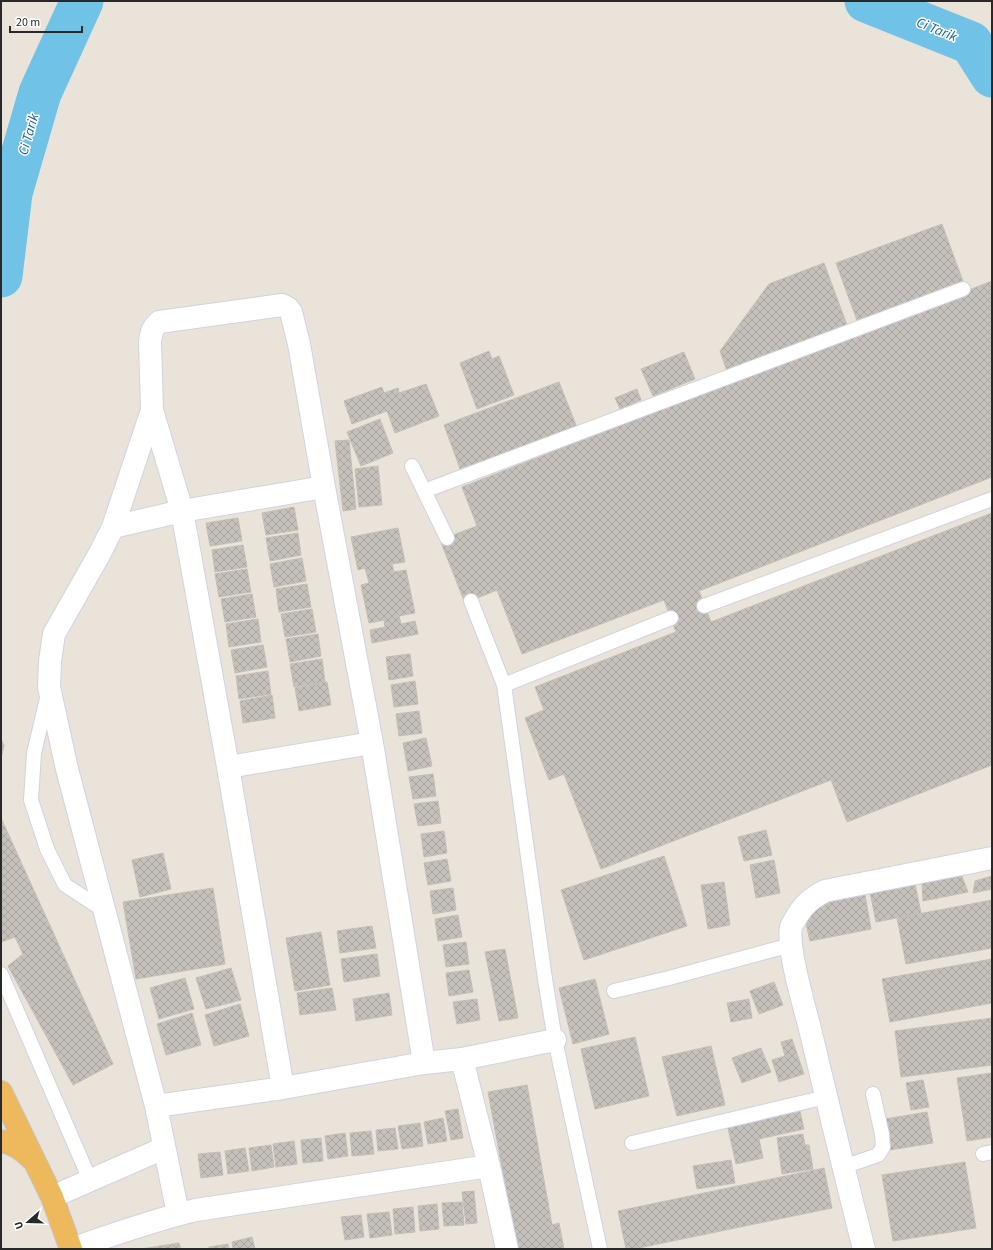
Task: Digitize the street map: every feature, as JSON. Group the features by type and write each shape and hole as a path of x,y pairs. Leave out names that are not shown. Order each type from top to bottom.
{"highway":[{"path":"1,1092 52,1197 71,1249"},
{"path":"1,1141 9,1142 24,1150 35,1162"}],"street":[{"path":"283,1088 182,510 152,410 150,342 151,333 154,326 160,322 282,305 288,308 294,322 372,743 424,1063"},
{"path":"152,410 113,527 54,634 50,661 49,688 67,769 156,1106 178,1214"},
{"path":"113,527 182,510 324,487"},
{"path":"228,767 372,743"},
{"path":"864,1249 801,991 791,945 791,926 801,908 807,902 826,891 992,858"},
{"path":"156,1106 283,1088 424,1063 462,1058 555,1040"},
{"path":"462,1058 489,1166 507,1249"},
{"path":"52,1197 164,1148"},
{"path":"71,1249 178,1214 489,1166"}],"lane":[{"path":"424,491 963,289"},
{"path":"412,466 447,538"},
{"path":"704,606 992,499"},
{"path":"471,601 504,685 545,979 555,1040 600,1249"},
{"path":"504,685 671,618"},
{"path":"49,688 34,753 31,800 47,849 65,885 105,911"},
{"path":"614,991 669,978 791,945"},
{"path":"1,974 90,1180"},
{"path":"843,1167 878,1155 883,1147 874,1094"},
{"path":"632,1143 826,1097"}],"building":[{"path":"942,224 964,284 858,323 836,263"},
{"path":"824,263 847,325 727,371 720,351 769,284"},
{"path":"992,281 992,477 699,591 711,622 992,513 992,765 847,822 831,780 601,869 564,774 549,780 525,718 544,710 535,687 676,632 664,600 522,654 497,590 465,603 440,540 477,526 462,487"},
{"path":"489,351 492,359 499,356 514,395 477,409 460,363"},
{"path":"684,352 695,379 653,396 641,369"},
{"path":"559,382 578,430 462,474 444,425"},
{"path":"426,384 439,416 395,433 387,411 352,424 344,401 382,387 384,393 398,388 399,393"},
{"path":"637,389 641,400 620,409 615,398"},
{"path":"380,419 393,453 361,466 347,432"},
{"path":"349,440 356,509 343,511 335,441"},
{"path":"378,466 382,505 359,507 355,469"},
{"path":"294,507 298,530 266,535 262,513"},
{"path":"238,518 242,541 210,546 206,523"},
{"path":"398,528 405,562 392,564 394,572 406,570 415,613 399,616 401,624 415,621 418,634 372,643 370,630 385,627 384,620 369,623 361,585 369,583 365,568 358,570 351,537"},
{"path":"298,533 301,555 270,561 266,538"},
{"path":"243,545 247,567 215,572 212,550"},
{"path":"302,558 306,581 274,587 270,564"},
{"path":"247,569 251,592 219,597 215,574"},
{"path":"307,584 311,607 279,612 276,589"},
{"path":"252,594 256,617 225,622 221,599"},
{"path":"312,609 316,632 285,637 281,614"},
{"path":"258,619 261,642 229,647 226,624"},
{"path":"318,634 321,656 290,662 286,639"},
{"path":"263,645 267,667 235,673 231,650"},
{"path":"410,654 413,676 389,680 386,657"},
{"path":"322,659 325,682 294,687 290,664"},
{"path":"268,671 271,694 239,699 236,676"},
{"path":"415,681 418,704 394,707 391,685"},
{"path":"327,682 331,705 299,711 295,688"},
{"path":"272,695 275,718 243,723 240,701"},
{"path":"419,711 422,733 399,736 396,714"},
{"path":"426,738 432,766 408,771 403,743"},
{"path":"1,739 4,745 1,759"},
{"path":"433,774 436,796 413,799 409,777"},
{"path":"438,801 441,823 418,826 414,804"},
{"path":"1,818 113,1064 73,1085 8,966 23,954 15,937 1,942"},
{"path":"766,830 772,855 744,861 738,837"},
{"path":"444,831 447,853 424,857 421,834"},
{"path":"163,853 171,889 140,897 132,860"},
{"path":"664,856 687,926 584,960 561,890"},
{"path":"447,859 451,881 428,885 424,863"},
{"path":"774,860 780,893 756,898 750,865"},
{"path":"961,874 968,892 923,901 922,880"},
{"path":"992,876 992,889 973,893 975,881"},
{"path":"724,882 730,925 708,929 701,885"},
{"path":"915,884 921,913 876,922 870,892"},
{"path":"213,888 225,964 136,979 123,902"},
{"path":"453,888 456,910 433,914 430,891"},
{"path":"864,889 871,929 810,941 803,910"},
{"path":"992,900 992,948 906,964 897,918"},
{"path":"458,915 462,937 438,941 435,919"},
{"path":"372,926 376,948 340,953 337,931"},
{"path":"321,932 330,985 295,991 286,938"},
{"path":"466,942 469,964 446,967 443,945"},
{"path":"505,949 518,1018 499,1021 485,952"},
{"path":"377,954 380,976 344,982 341,959"},
{"path":"992,959 992,1003 890,1022 882,979"},
{"path":"231,968 241,1000 206,1009 196,978"},
{"path":"469,970 473,992 449,996 446,973"},
{"path":"185,978 194,1009 159,1019 150,988"},
{"path":"595,979 609,1034 573,1044 559,988"},
{"path":"774,982 783,1005 759,1014 750,991"},
{"path":"332,988 336,1010 300,1015 297,993"},
{"path":"389,993 392,1015 356,1021 353,999"},
{"path":"477,999 480,1020 457,1024 453,1002"},
{"path":"749,999 752,1018 731,1022 727,1003"},
{"path":"240,1004 249,1036 214,1046 205,1015"},
{"path":"192,1013 201,1045 166,1055 157,1024"},
{"path":"992,1018 992,1065 901,1077 895,1031"},
{"path":"635,1037 649,1096 595,1109 581,1049"},
{"path":"792,1039 804,1074 779,1082 772,1060 785,1056 781,1042"},
{"path":"711,1046 725,1105 677,1116 662,1057"},
{"path":"761,1048 771,1072 742,1083 732,1058"},
{"path":"992,1073 992,1137 967,1141 957,1078"},
{"path":"923,1080 929,1107 911,1110 906,1083"},
{"path":"527,1085 552,1225 559,1223 564,1249 517,1249 488,1092"},
{"path":"799,1107 804,1129 759,1139 763,1158 736,1164 727,1124"},
{"path":"458,1109 463,1138 451,1140 445,1111"},
{"path":"927,1112 933,1143 890,1150 885,1119"},
{"path":"443,1118 447,1141 428,1144 424,1122"},
{"path":"420,1123 423,1146 402,1149 398,1126"},
{"path":"395,1128 398,1149 378,1151 376,1130"},
{"path":"371,1131 374,1154 352,1156 350,1133"},
{"path":"345,1133 348,1156 328,1159 325,1136"},
{"path":"803,1134 805,1145 809,1145 813,1169 782,1174 777,1138"},
{"path":"321,1138 323,1161 303,1163 301,1140"},
{"path":"294,1141 297,1164 276,1167 273,1144"},
{"path":"271,1145 274,1167 252,1171 249,1148"},
{"path":"245,1148 249,1171 228,1174 225,1151"},
{"path":"220,1152 223,1175 201,1178 198,1154"},
{"path":"731,1160 735,1183 697,1189 693,1166"},
{"path":"965,1162 976,1228 893,1241 882,1175"},
{"path":"824,1168 832,1208 634,1249 626,1249 618,1211"},
{"path":"474,1191 477,1223 466,1224 462,1192"},
{"path":"462,1202 464,1225 444,1226 442,1203"},
{"path":"437,1204 439,1229 420,1231 418,1206"},
{"path":"413,1207 415,1232 395,1234 393,1209"},
{"path":"389,1212 392,1235 370,1238 367,1214"},
{"path":"361,1215 364,1237 345,1240 341,1217"},
{"path":"252,1237 255,1249 233,1249 232,1242"},
{"path":"179,1243 181,1249 141,1249"},
{"path":"228,1244 229,1249 209,1249 209,1247"}],"waterway":[{"name":"Ci Tarik","path":"1,276 11,193 40,93 82,1"},
{"name":"Ci Tarik","path":"866,1 971,43 992,76"}]}
